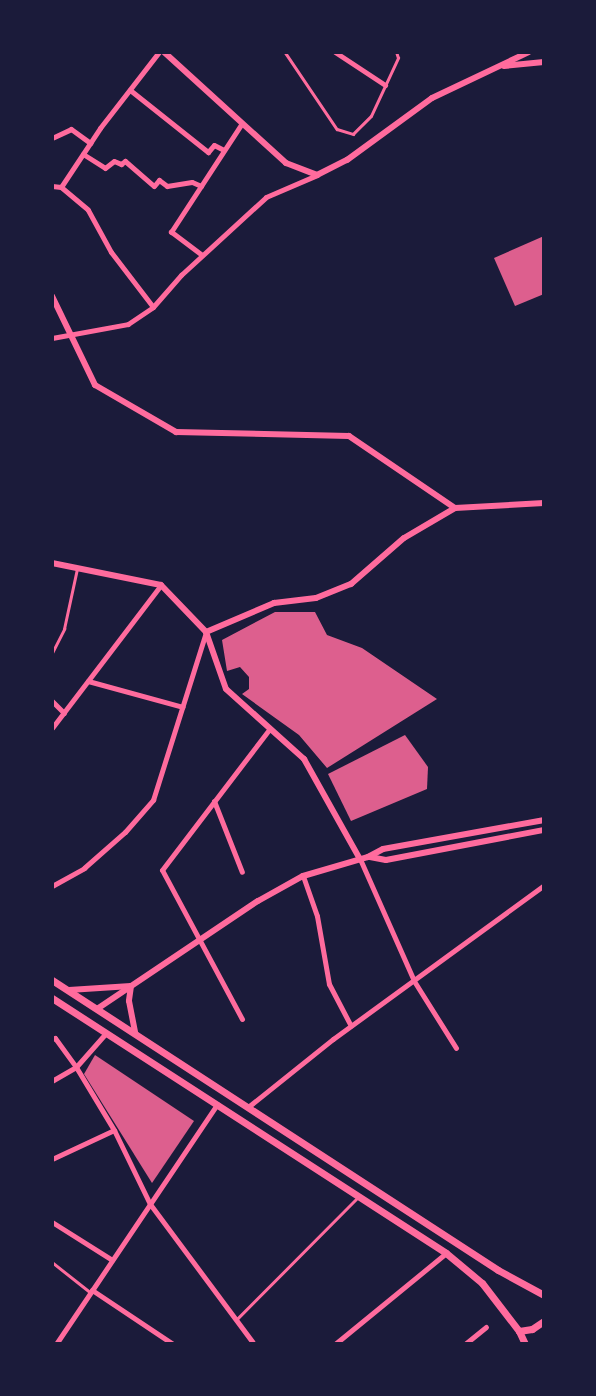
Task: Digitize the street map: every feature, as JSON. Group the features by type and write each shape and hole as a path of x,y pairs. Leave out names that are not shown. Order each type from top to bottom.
{"main road":[{"path":"52,980 498,1270 544,1295"},
{"path":"52,999 446,1253 482,1283 519,1331 525,1343"},
{"path":"519,1331 532,1329 544,1321"}],"street":[{"path":"61,187 90,143 162,52 286,163 317,175"},
{"path":"335,52 385,86"},
{"path":"52,338 128,324 153,307 202,255 266,197 347,160 432,98 529,52"},
{"path":"497,67 544,62"},
{"path":"130,90 208,152 214,145 224,150"},
{"path":"202,255 171,232 242,123"},
{"path":"52,138 71,129 90,143"},
{"path":"83,155 105,168 114,161 121,164 125,161 155,186 159,180 167,186 192,182 201,186"},
{"path":"52,186 61,187 88,210 111,252 153,307"},
{"path":"52,296 95,385 176,432 349,436 454,508"},
{"path":"52,886 84,868 125,832 153,800 206,632 274,603 316,598 351,584 404,538 454,508 544,503"},
{"path":"52,563 161,585 206,632 226,689 304,758 364,858 414,981 456,1048"},
{"path":"52,728 161,585"},
{"path":"88,681 183,707"},
{"path":"52,701 64,713"},
{"path":"242,1019 162,870 270,728"},
{"path":"214,801 242,872"},
{"path":"97,1009 200,940 303,876 364,858 383,849 544,820"},
{"path":"364,858 386,860 544,830"},
{"path":"303,876 317,916 329,984 351,1026"},
{"path":"248,1107 351,1026 544,885"},
{"path":"68,990 131,986"},
{"path":"131,986 129,1001 135,1033"},
{"path":"52,1081 76,1067 106,1033"},
{"path":"52,1039 55,1038 76,1067 114,1130 150,1204 254,1343"},
{"path":"56,1343 217,1104"},
{"path":"52,1159 114,1130"},
{"path":"52,1222 111,1261"},
{"path":"335,1343 446,1253"},
{"path":"91,1291 173,1343"},
{"path":"465,1343 486,1327"}],"lane":[{"path":"285,52 337,130 353,134 371,116 398,58 396,52"},
{"path":"52,653 64,629 78,568"},
{"path":"236,1320 359,1196"},
{"path":"52,1262 91,1291"}],"building":[{"path":"544,236 544,294 515,306 494,258"},
{"path":"275,612 315,612 327,635 362,648 437,699 327,768 299,735 242,694 249,689 249,677 240,667 227,671 222,640"},
{"path":"405,735 428,767 427,789 351,821 328,774"},
{"path":"95,1055 194,1121 152,1183 84,1074"}]}
